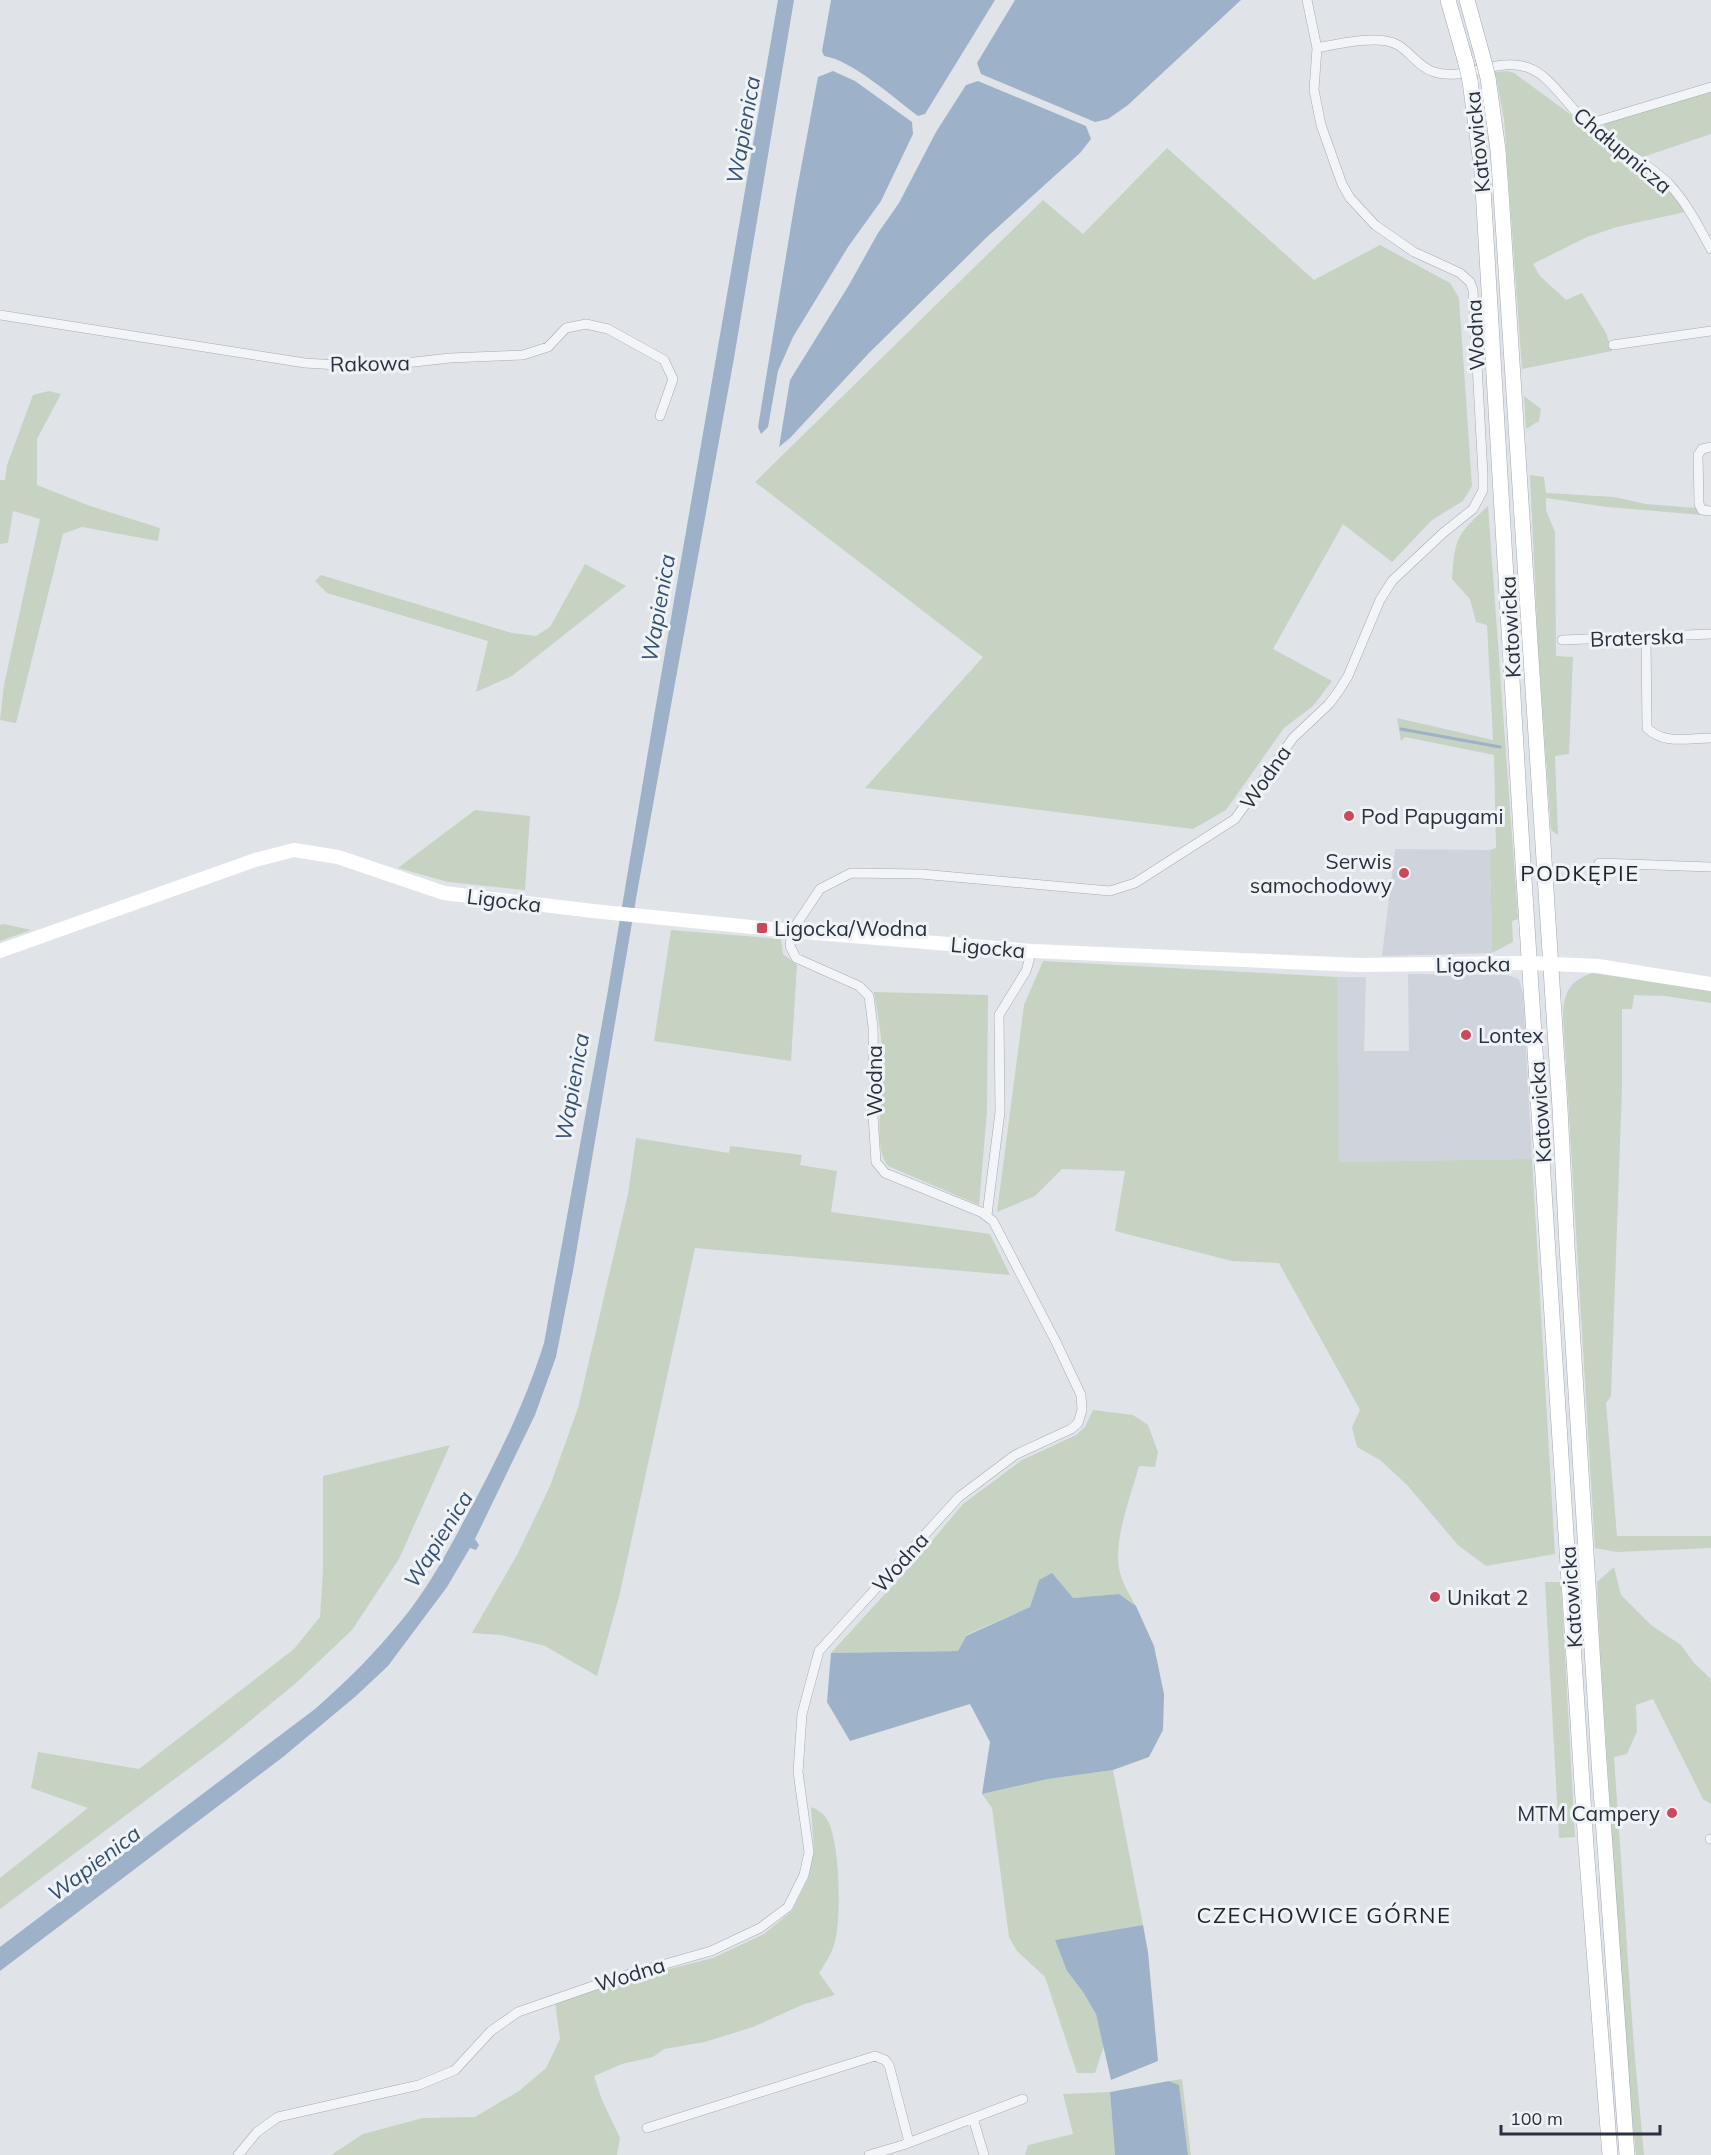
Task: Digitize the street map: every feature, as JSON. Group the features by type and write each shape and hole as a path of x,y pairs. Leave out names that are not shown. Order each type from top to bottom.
{"main road":[{"name":"Katowicka","path":"1448,0 1470,81 1482,171 1587,1858 1610,2155"},
{"name":"Katowicka","path":"1467,0 1488,78 1498,150 1560,1108 1602,1808 1627,2155"}],"street":[{"name":"Wodna","path":"238,2155 257,2132 278,2117 419,2085 455,2070 491,2031 518,2012 616,1978 711,1951 760,1928 788,1907 804,1875 809,1852 798,1772 802,1714 819,1651 959,1497 1015,1455 1071,1429 1078,1423 1082,1410 1081,1395 993,1221 987,1215 885,1173 876,1162 873,1115 873,1027 869,996 859,986 796,958 790,946 792,931 820,889 851,873 921,874 1110,891 1136,883 1235,819 1293,738 1329,704 1338,692 1348,676 1380,600 1392,581 1443,533 1473,509 1483,490 1483,482 1473,290 1470,282 1460,273 1414,252 1375,225 1350,198 1342,184 1321,125 1314,90 1317,48 1307,0"},
{"name":"Chałupnicza","path":"1317,48 1383,40 1397,44 1433,72 1451,74 1497,65 1529,68 1544,76 1588,124 1657,173 1670,185 1690,211 1711,249"},
{"path":"1588,124 1711,87"},
{"name":"Rakowa","path":"0,315 304,363 370,368 450,358 523,355 548,347 566,328 586,324 608,329 664,360 673,379 660,416"},
{"path":"1613,345 1711,331"},
{"path":"1711,447 1702,449 1698,455 1699,504 1702,510 1711,511"},
{"name":"Braterska","path":"1562,640 1711,634"},
{"path":"1646,637 1647,728 1655,736 1665,739 1711,738"},
{"name":"Ligocka","path":"0,951 255,860 294,850 338,857 444,893 601,912 792,931 1032,951 1360,965 1550,963 1613,968 1711,984"},
{"path":"1599,863 1711,867"},
{"path":"987,1215 1000,1112 999,1015 1026,971 1032,951"},
{"path":"647,2128 875,2056 885,2060 889,2065 909,2142"},
{"path":"869,2155 1023,2099"},
{"path":"973,2118 984,2155"}],"shaded area":[{"path":"1395,849 1490,850 1492,953 1382,956"},
{"name":"Lontex","path":"1408,974 1507,975 1519,979 1523,994 1532,1159 1338,1162 1337,977 1366,977 1364,1051 1409,1051"}],"green space":[{"path":"1495,72 1514,73 1653,175 1666,186 1685,212 1617,227 1587,237 1533,264 1540,276 1566,300 1582,293 1606,333 1612,351 1522,369 1504,119"},
{"path":"1711,91 1711,134 1643,157 1603,130 1605,122"},
{"path":"1167,148 1314,280 1380,245 1450,283 1459,298 1472,486 1463,501 1432,520 1392,562 1343,524 1273,649 1332,681 1313,706 1284,728 1226,810 1193,829 865,788 983,657 755,482 1043,200 1083,234"},
{"path":"49,391 61,394 37,439 37,485 90,506 160,528 158,541 82,527 63,534 16,723 0,720 4,685 40,519 13,511 8,543 0,544 0,480 5,480 7,465 33,395"},
{"path":"1524,396 1541,409 1539,421 1526,429"},
{"path":"1530,475 1544,477 1546,493 1614,497 1646,504 1696,508 1702,515 1607,507 1546,498 1546,510 1555,532 1556,656 1573,657 1569,754 1555,756 1558,835 1551,830 1538,645"},
{"path":"1488,506 1518,919 1512,921 1513,942 1492,953 1490,850 1496,848 1494,755 1405,737 1401,741 1397,718 1493,740 1487,625 1476,622 1470,599 1452,579 1460,537"},
{"path":"585,564 626,586 512,676 476,692 488,641 327,593 315,581 321,575 512,633 536,636 550,627"},
{"path":"475,810 530,816 525,890 448,882 398,868"},
{"path":"0,925 31,930 0,941"},
{"path":"671,930 781,939 783,954 797,965 791,1061 654,1041"},
{"path":"1043,961 1337,977 1339,1162 1532,1159 1555,1554 1486,1566 1458,1545 1407,1485 1380,1460 1357,1447 1352,1427 1360,1410 1279,1263 1232,1261 1115,1231 1125,1171 1062,1169 1035,1196 997,1212 1024,1005"},
{"path":"1593,973 1711,991 1711,1003 1665,996 1634,995 1632,1009 1622,1009 1622,1088 1611,1396 1606,1403 1617,1536 1711,1536 1711,1548 1617,1552 1595,1548 1563,1015 1565,1000 1570,988 1579,979"},
{"path":"874,992 988,995 987,1111 979,1205 888,1166 883,1158 880,1113 883,1058"},
{"path":"636,1138 729,1153 730,1146 802,1155 800,1165 837,1171 831,1212 990,1234 1010,1275 695,1248 619,1597 597,1676 545,1646 501,1635 472,1633 517,1555 550,1486 578,1408 628,1194"},
{"path":"1093,1410 1133,1415 1148,1425 1158,1452 1155,1467 1139,1466 1119,1543 1120,1573 1136,1606 1119,1594 1073,1598 1039,1580 1030,1607 966,1635 958,1651 831,1653 915,1561 963,1504 1022,1460 1076,1435 1085,1427"},
{"path":"450,1445 399,1559 352,1630 296,1683 223,1743 0,1909 0,1878 88,1808 31,1788 38,1752 139,1769 294,1649 320,1617 323,1570 323,1476"},
{"path":"1614,1567 1621,1595 1651,1625 1681,1645 1694,1663 1710,1678 1711,1683 1711,1804 1703,1799 1653,1699 1636,1705 1637,1731 1627,1754 1614,1757 1634,2048 1644,2155 1636,2155 1626,2057 1600,1647 1597,1582"},
{"path":"1545,1582 1561,1582 1575,1837 1559,1838"},
{"path":"1113,1770 1143,1925 1055,1940 1067,1971 1096,2014 1104,2046 1095,2073 1077,2073 1045,1977 1017,1951 1009,1937 992,1808 982,1794 1048,1779"},
{"path":"811,1807 821,1812 828,1821 835,1847 839,1901 837,1934 831,1952 819,1973 835,1995 802,2005 753,2027 705,2042 664,2049 653,2057 622,2064 594,2076 602,2100 620,2138 617,2155 331,2155 363,2134 423,2118 475,2117 519,2091 546,2068 560,2039 555,2002 629,1979 713,1958 764,1934 792,1911 808,1879 814,1849"},
{"path":"1182,2079 1191,2155 1188,2155 1179,2085 1169,2081"},
{"path":"1110,2092 1115,2155 1025,2155 1028,2145 1073,2134 1063,2094"}],"water":[{"path":"778,0 794,0 734,358 637,893 573,1271 556,1357 535,1415 475,1539 479,1545 476,1550 470,1548 447,1587 388,1666 283,1757 0,1971 0,1947 315,1709 381,1644 419,1597 444,1558 499,1454 528,1388 544,1343 607,996"},
{"path":"831,0 995,0 925,114 918,116 860,72 824,56 822,51"},
{"path":"1015,0 1241,0 1128,105 1108,119 1095,122 981,74 977,63"},
{"path":"833,71 855,81 912,122 913,134 881,201 848,247 793,337 778,371 768,427 761,434 758,427 818,77"},
{"path":"978,81 1086,126 1091,139 1080,153 987,237 869,353 779,447 790,380 849,285 878,233 899,203 936,132 966,85"},
{"path":"1052,1573 1073,1598 1119,1594 1136,1606 1154,1646 1164,1694 1163,1730 1149,1757 1113,1770 1048,1779 982,1794 990,1742 970,1704 850,1741 827,1702 831,1653 958,1651 966,1636 1030,1607 1039,1580"},
{"path":"1143,1925 1148,1952 1158,2061 1111,2080 1096,2014 1067,1971 1055,1940"},
{"path":"1169,2081 1179,2085 1188,2155 1115,2155 1110,2092"}],"waterway":[{"path":"1401,729 1500,747"}],"place":[{"name":"Pod Papugami","path":"1349,816"},
{"name":"Serwis samochodowy","path":"1404,873"},
{"name":"Ligocka/Wodna","path":"762,928"},
{"name":"Lontex","path":"1466,1035"},
{"name":"Unikat 2","path":"1435,1597"},
{"name":"MTM Campery","path":"1672,1813"}],"district":[{"name":"PODKĘPIE","path":"1580,873"},
{"name":"CZECHOWICE GÓRNE","path":"1324,1915"}],"water label":[{"name":"Wapienica","path":"743,130"},
{"name":"Wapienica","path":"658,608"},
{"name":"Wapienica","path":"572,1087"},
{"name":"Wapienica","path":"438,1539"},
{"name":"Wapienica","path":"94,1863"}]}
